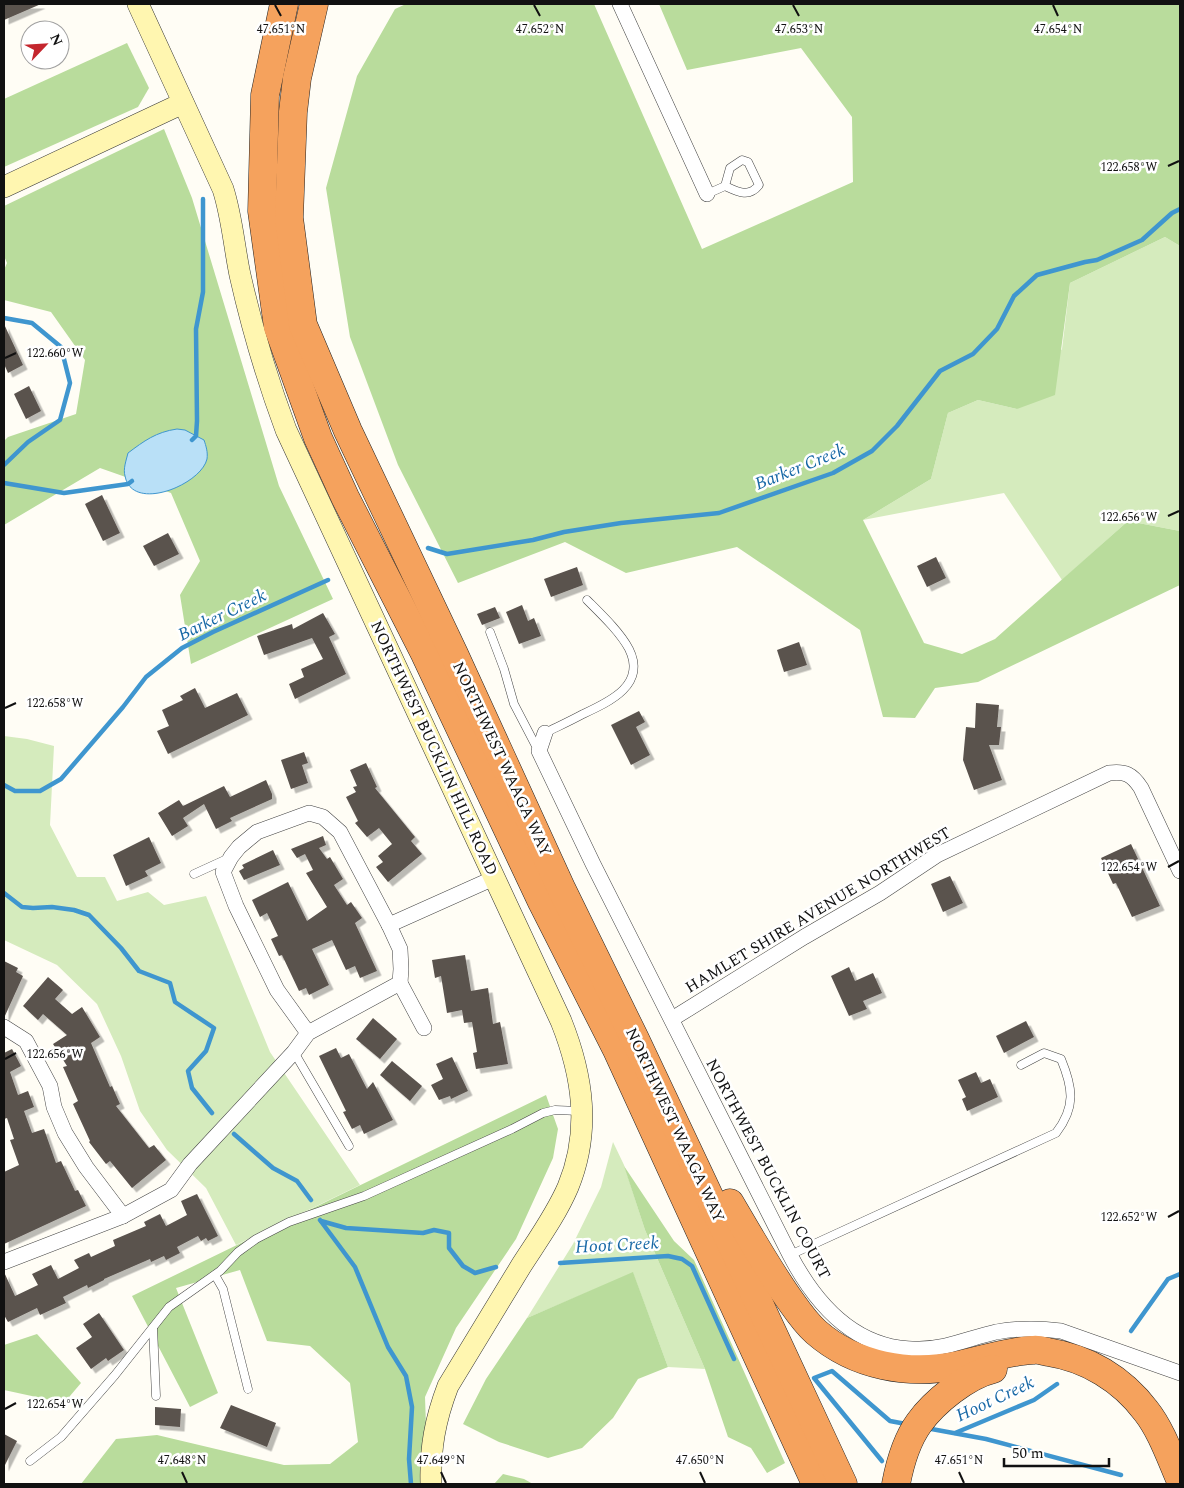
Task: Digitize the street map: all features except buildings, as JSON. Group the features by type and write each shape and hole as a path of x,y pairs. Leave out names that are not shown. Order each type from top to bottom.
{"highway":[{"name":"NORTHWEST WAAGA WAY","path":"284,4 265,95 262,211 278,327 318,438 345,497 425,654 538,894 617,1050 816,1484"},
{"name":"NORTHWEST WAAGA WAY","path":"314,4 297,78 293,112 289,218 303,325 348,431 454,654 562,890 642,1055 843,1484"},
{"path":"297,78 314,41 326,4"},
{"path":"642,1055 780,1286 802,1317 817,1332 858,1357 879,1365 910,1370 938,1370 995,1356 1034,1350 1063,1354 1097,1368 1121,1384 1147,1411 1162,1438 1180,1478"},
{"path":"744,1330 800,1484"},
{"path":"896,1484 904,1453 919,1423 948,1394 961,1383 986,1371 1023,1363 1062,1366 1092,1379 1114,1396 1136,1419 1154,1446 1168,1484"}],"main road":[{"name":"NORTHWEST BUCKLIN HILL ROAD","path":"138,4 216,172 226,198 231,216 239,272 252,327 269,385 286,430 570,1044 580,1082 582,1111 579,1148 574,1168 558,1206 448,1386 438,1413 432,1443 431,1484"},
{"path":"4,187 183,103"}],"street":[{"path":"620,4 707,194"},
{"path":"538,751 545,733"},
{"name":"NORTHWEST BUCKLIN COURT","path":"538,751 790,1255 806,1284 823,1306 855,1332 877,1342 898,1347 927,1348 944,1346 997,1332 1046,1329 1061,1331 1180,1373"},
{"name":"HAMLET SHIRE AVENUE NORTHWEST","path":"672,1019 804,936 880,894 937,855 1109,773 1128,773 1136,780 1180,871"},
{"path":"308,1033 277,990 236,906 223,872 239,847 257,832 309,813 323,817 340,832 400,949 400,983 424,1028"},
{"path":"389,925 494,878"},
{"path":"4,1262 123,1216 171,1190 190,1164 294,1052 308,1033 400,983"},
{"path":"4,1027 26,1041 50,1086 54,1107 65,1133 86,1167 123,1216"}],"lane":[{"path":"707,194 725,186 744,194 755,191 759,185 748,162 742,160 730,168 725,186"},
{"path":"545,733 610,701 622,692 631,680 634,662 628,649 606,620 587,600"},
{"path":"490,632 504,669 514,704 538,751"},
{"path":"194,874 231,857"},
{"path":"294,1052 349,1146"},
{"path":"790,1255 1056,1133 1064,1123 1069,1111 1071,1095 1069,1077 1061,1060 1044,1053 1021,1065"},
{"path":"30,1462 61,1437 115,1375 169,1307 215,1275 238,1252 256,1239 289,1222 364,1196 543,1113 555,1110 582,1111"},
{"path":"215,1275 223,1289 248,1389"},
{"path":"153,1328 156,1396"}],"green space":[{"path":"406,4 594,4 702,249 853,182 852,117 801,48 687,70 659,4 1180,4 1180,246 1165,237 1070,283 1055,395 1017,409 978,400 948,413 931,479 863,520 924,643 962,654 995,639 1128,521 1180,531 1180,585 978,682 935,688 915,718 883,717 860,630 737,547 626,573 565,542 458,583 398,465 350,337 326,188 357,76 395,9"},
{"path":"127,43 149,88 138,107 4,167 4,99"},
{"path":"164,129 192,198 279,486 333,599 191,664 180,595 200,561 171,493 100,468 4,525 4,441 8,437 76,414 85,360 51,312 4,300 4,270 7,263 4,256 4,206"},
{"path":"1165,237 1180,246 1180,531 1128,521 1062,580 1004,493 863,520 931,479 948,413 978,400 1017,409 1062,349 1070,283"},
{"path":"4,736 27,739 54,746 50,825 77,877 105,877 117,901 148,892 164,905 206,896 270,1052 360,1185 236,1245 206,1188 167,1150 140,1111 121,1056 97,1004 57,965 4,940"},
{"path":"546,1095 558,1129 553,1158 516,1239 456,1328 425,1397 428,1484 81,1484 116,1439 157,1435 284,1465 330,1464 358,1442 350,1383 310,1346 267,1341 240,1270 176,1288 218,1393 190,1407 132,1296"},
{"path":"613,1142 624,1165 645,1230 705,1369 668,1367 633,1273 527,1318 573,1244 601,1187"},
{"path":"624,1166 674,1241 694,1260 785,1463 767,1473 751,1448 728,1437 705,1369 645,1230"},
{"path":"633,1272 668,1367 638,1379 613,1418 582,1448 548,1458 499,1442 463,1424 486,1379 527,1318"},
{"path":"37,1334 81,1383 64,1403 4,1390 4,1345"},
{"path":"503,1474 524,1479 533,1484 494,1484"}],"water":[{"path":"177,429 185,430 204,440 207,449 207,459 202,469 193,478 180,486 166,491 152,494 140,493 130,487 124,473 128,453 156,435"}],"waterway":[{"path":"192,440 196,436 197,421 196,329 203,292 203,199"},
{"name":"Barker Creek","path":"428,548 447,554 621,523 719,513 833,473 872,451 897,426 940,371 973,354 997,329 1014,296 1037,275 1097,260 1142,240 1172,213 1180,209"},
{"path":"4,318 32,323 61,347 70,383 60,420 28,442 4,465"},
{"path":"4,483 64,493 128,484 132,481"},
{"name":"Barker Creek","path":"4,785 15,791 40,791 61,779 123,707 146,677 182,648 328,580"},
{"name":"Hoot Creek","path":"4,893 22,907 52,907 74,910 89,915 121,948 139,971 170,983 175,1002 214,1028 206,1051 188,1071 192,1088 212,1113"},
{"name":"Hoot Creek","path":"234,1134 273,1168 297,1181 311,1200"},
{"path":"320,1220 355,1267 388,1347 406,1376 412,1407 409,1459 411,1484"},
{"name":"Hoot Creek","path":"321,1221 346,1228 423,1233 434,1230 449,1233 449,1248 463,1266 475,1273 496,1267"},
{"name":"Hoot Creek","path":"560,1263 668,1256 682,1259 692,1266 734,1359"},
{"name":"Hoot Creek","path":"1131,1331 1168,1279 1180,1274"},
{"name":"Hoot Creek","path":"882,1461 814,1378 832,1371 890,1421 906,1424"},
{"name":"Hoot Creek","path":"955,1433 1034,1400 1057,1384"},
{"path":"926,1428 986,1439 1121,1475"}]}
